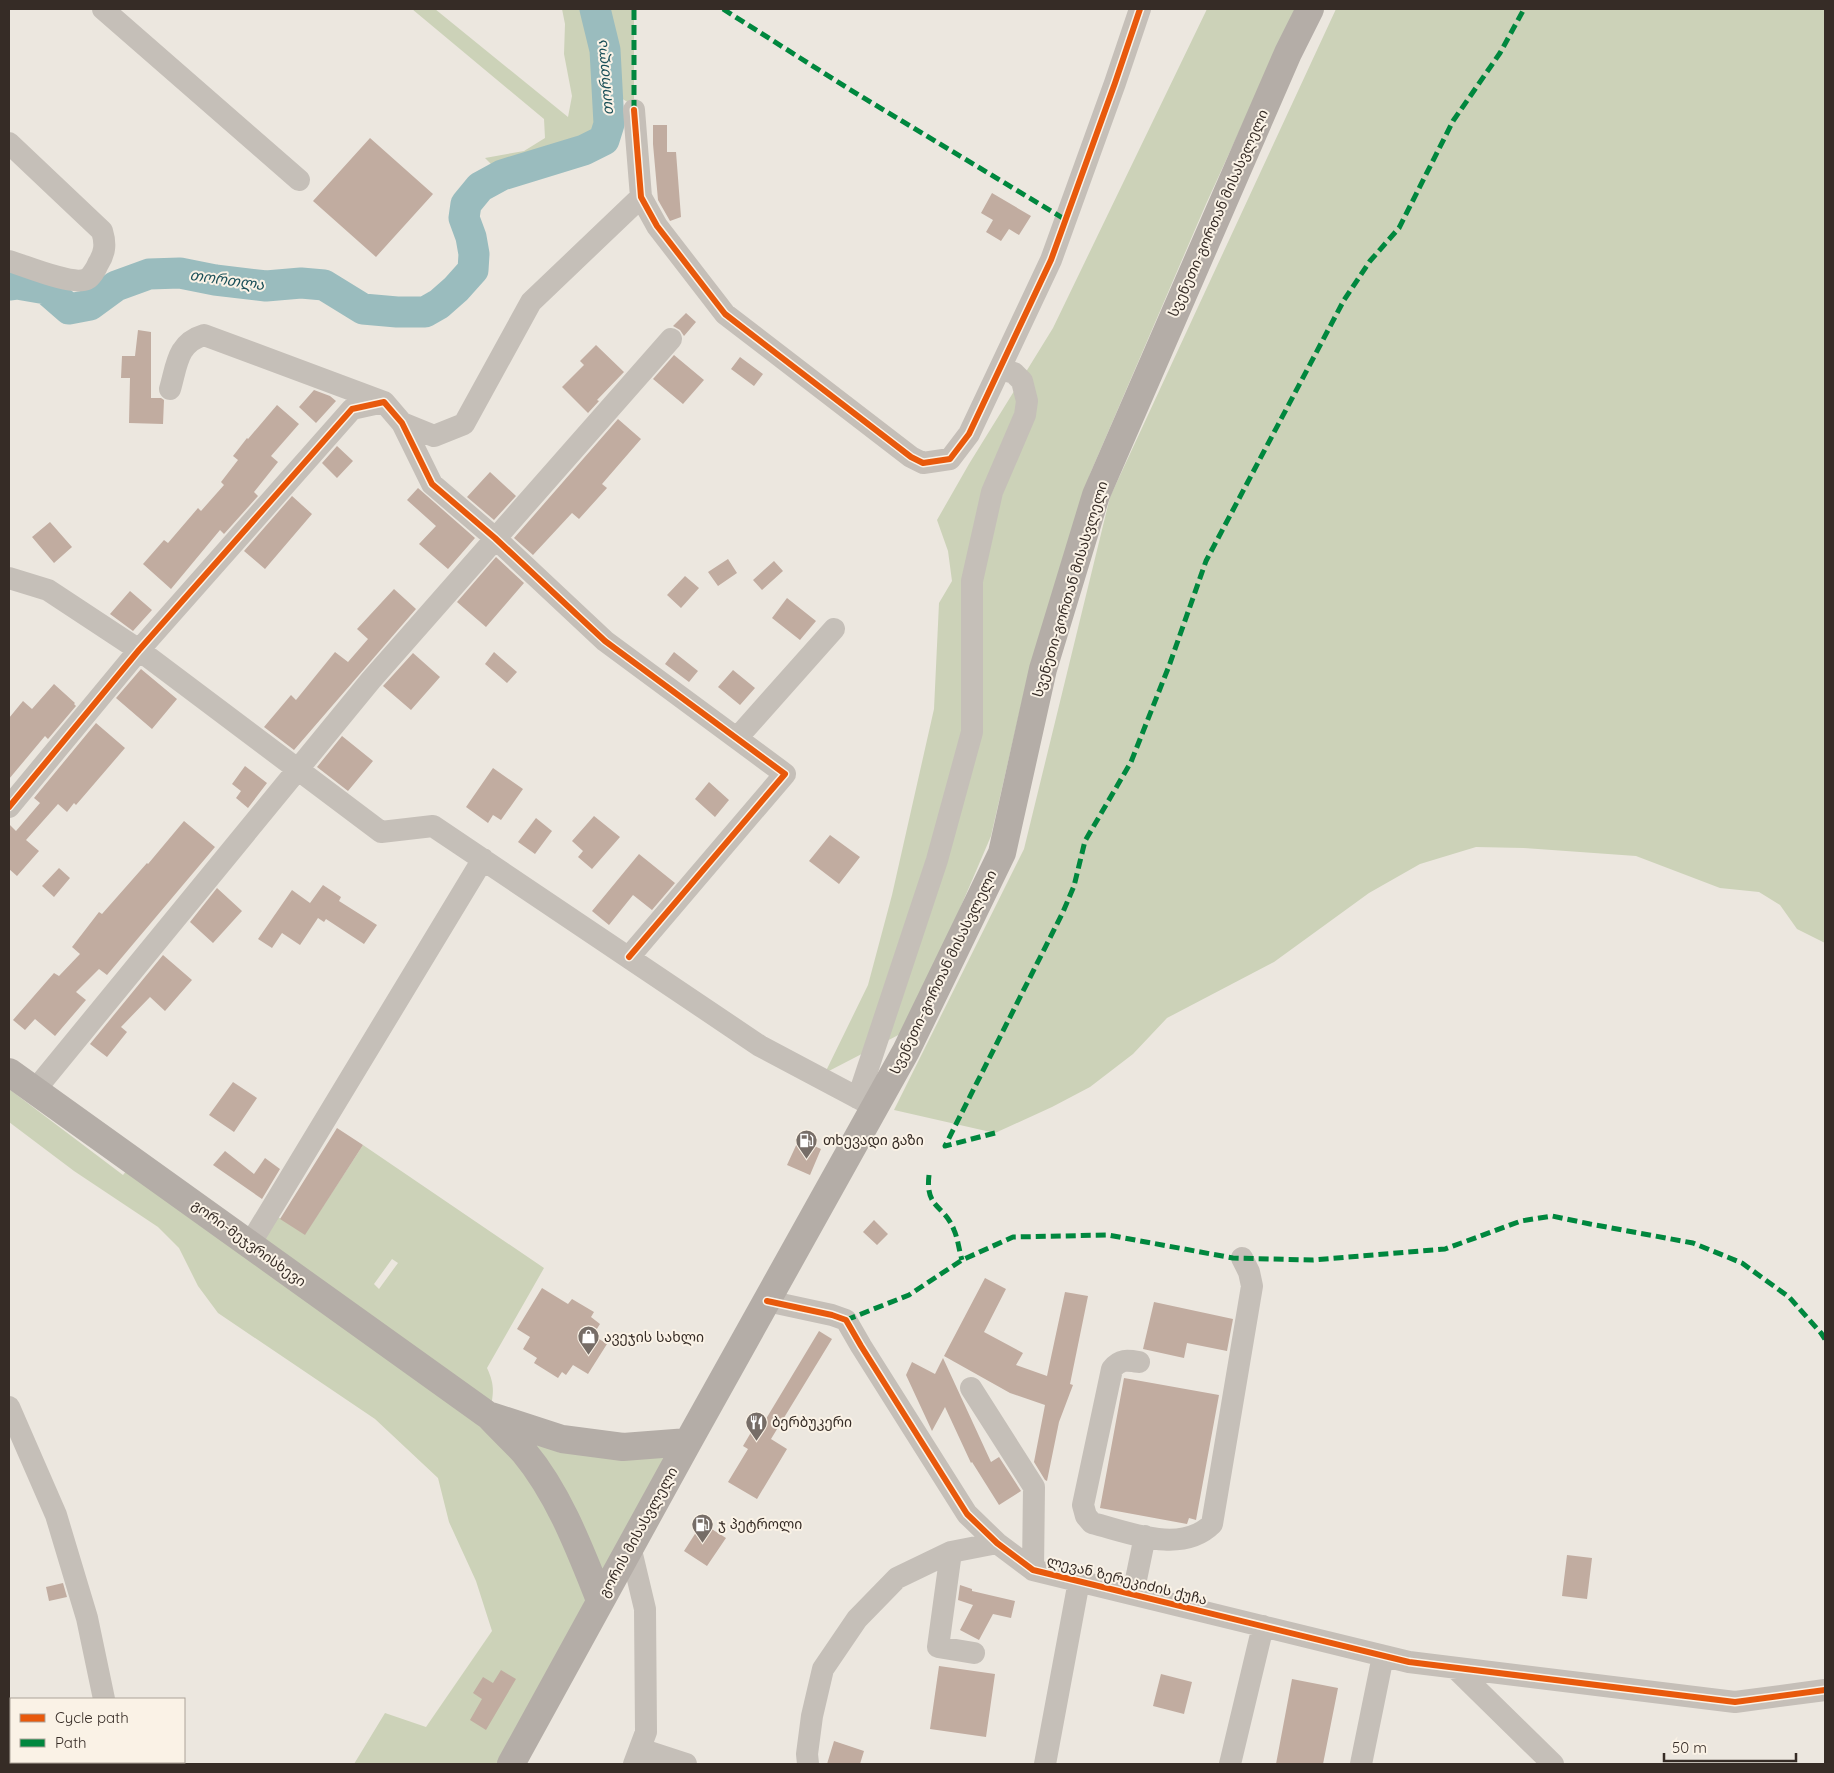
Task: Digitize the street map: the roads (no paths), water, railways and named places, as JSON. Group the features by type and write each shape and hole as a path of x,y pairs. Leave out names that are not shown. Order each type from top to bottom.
{"main road":[{"name":"სვენეთი-გორთან მისასვლელი","path":"767,1301 866,1102 906,1051 1002,853 1043,669 1096,495 1288,53 1310,9"},
{"name":"გორი-მეჯვრისხევი","path":"9,1072 489,1416 524,1453 549,1490 575,1537 600,1600"},
{"name":"გორის მისასვლელი","path":"511,1764 767,1301"},
{"name":"გორი-მეჯვრისხევი","path":"489,1416 562,1439 623,1447 688,1442"}],"street":[{"path":"103,9 299,180"},
{"path":"634,110 641,197 657,226 725,314 911,457 923,463 950,459 969,434 1051,260 1140,9"},
{"path":"9,143 102,231 105,241 104,251 99,264 89,278 79,281 68,280 9,261"},
{"path":"402,423 434,436 464,424 531,302 641,197"},
{"path":"170,389 182,348 194,338 204,335 384,402 402,423 432,484 495,538 605,641 786,774 629,957"},
{"path":"35,1090 371,680 671,339"},
{"path":"9,578 48,590 139,650 380,832 433,826 760,1046 866,1102 937,860 972,732 972,581 992,492 1025,416 1028,401 1022,381 1014,374 1000,369"},
{"path":"9,807 139,650 352,409 384,402"},
{"path":"737,738 834,629"},
{"path":"250,1244 483,859"},
{"path":"1139,1362 1124,1360 1116,1364 1112,1369 1083,1505 1086,1516 1092,1523 1166,1540 1181,1539 1206,1531 1212,1524 1252,1286 1249,1272 1242,1258"},
{"name":"ლევან ზერეკიძის ქუჩა","path":"767,1301 832,1315 846,1320 968,1514 997,1543 1034,1570 1409,1662 1735,1702 1825,1690"},
{"path":"972,1388 1034,1487 1034,1570"},
{"path":"9,1407 56,1515 87,1618 104,1698"},
{"path":"1133,1594 1145,1536"},
{"path":"808,1764 807,1754 812,1716 824,1669 857,1619 897,1578 951,1552 997,1543"},
{"path":"630,1546 645,1609 646,1732 637,1757 686,1764"},
{"path":"951,1552 938,1647 974,1653"},
{"path":"1045,1764 1079,1581"},
{"path":"1230,1764 1263,1626"},
{"path":"1361,1764 1383,1656"},
{"path":"1455,1668 1553,1764"}],"waterway":[{"name":"თორთლა","path":"9,285 17,284 46,289 69,309 90,305 116,286 149,274 180,273 215,280 266,286 301,283 324,285 363,309 425,312 439,304 473,270 474,254 471,237 464,218 466,204 480,187 502,175 584,150 604,140 609,124 605,50 595,9"}],"place":[{"name":"თხევადი გაზი","path":"807,1159"},
{"name":"ავეჯის სახლი","path":"588,1356"},
{"name":"ბერბუკერი","path":"756,1441"},
{"name":"ჯ პეტროლი","path":"702,1543"}]}
